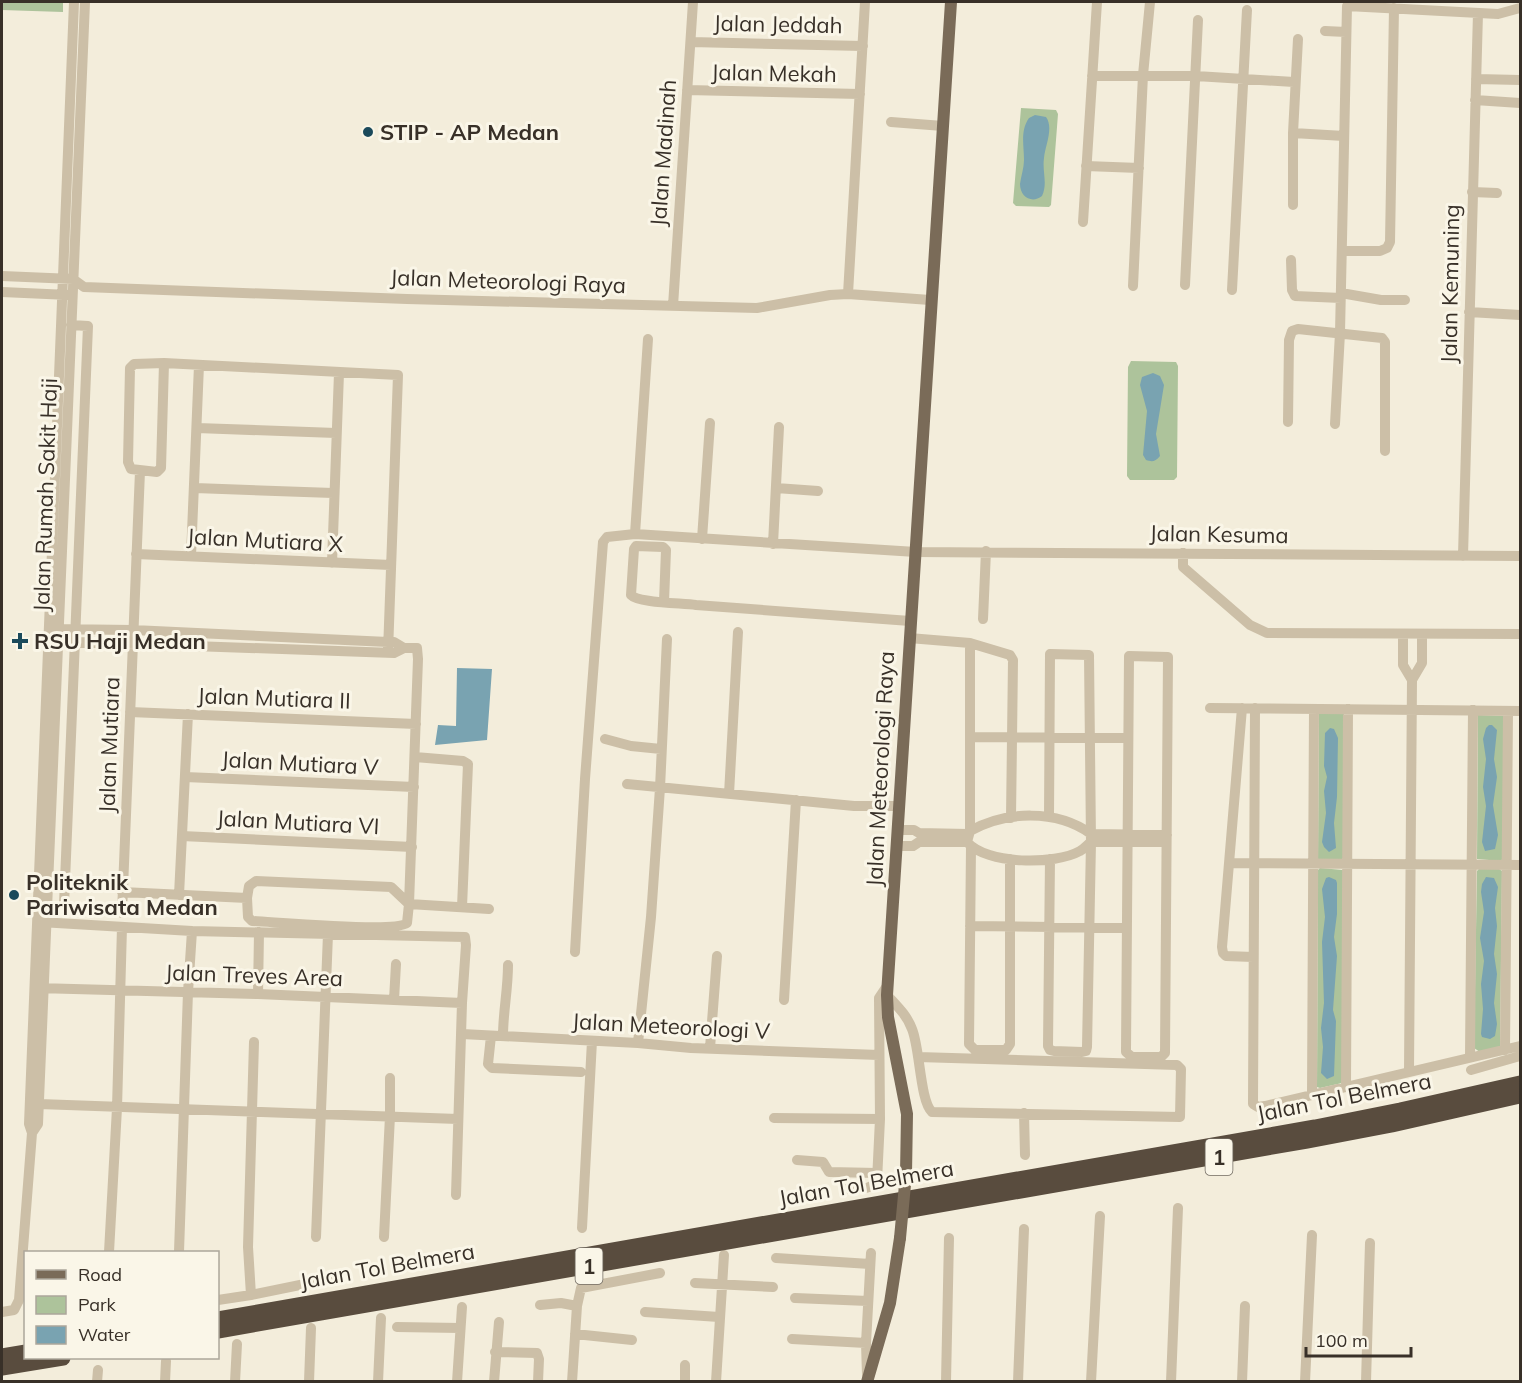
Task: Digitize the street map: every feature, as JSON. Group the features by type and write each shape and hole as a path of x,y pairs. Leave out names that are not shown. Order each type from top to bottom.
{"highway":[{"name":"Jalan Tol Belmera","path":"219,1319 1304,1129 1412,1108 1521,1083"},
{"name":"Jalan Tol Belmera","path":"219,1330 1295,1143 1435,1116 1521,1096"},
{"path":"2,1356 24,1352"},
{"path":"2,1368 57,1359"}],"main road":[{"name":"Jalan Meteorologi Raya","path":"867,1380 890,1303 900,1238 906,1174 908,1114 888,1017 887,990 951,2"}],"street":[{"name":"Jalan Rumah Sakit Haji","path":"68,279 74,2"},
{"name":"Jalan Rumah Sakit Haji","path":"54,629 67,294 85,2"},
{"name":"Jalan Madinah","path":"673,306 693,2"},
{"path":"848,294 865,2"},
{"path":"1083,222 1097,2"},
{"path":"1133,286 1143,75 1150,2"},
{"path":"1335,424 1341,301 1347,6 1397,6 1498,14 1515,7"},
{"path":"1342,251 1380,250 1388,248 1390,242 1397,6"},
{"path":"1232,290 1247,10"},
{"name":"Jalan Kemuning","path":"1463,556 1478,13"},
{"path":"1185,285 1198,20"},
{"path":"1325,31 1346,32"},
{"path":"1293,205 1294,82 1298,39"},
{"name":"Jalan Jeddah","path":"691,42 863,46"},
{"path":"1092,76 1196,75 1294,82"},
{"path":"1476,80 1521,80"},
{"name":"Jalan Mekah","path":"687,90 860,94"},
{"path":"1475,100 1521,103"},
{"path":"891,122 943,126"},
{"path":"1293,133 1344,136"},
{"path":"1086,166 1139,168"},
{"path":"1472,192 1497,193"},
{"path":"1291,260 1292,290 1295,296 1341,301 1405,300"},
{"path":"2,276 68,279 84,287"},
{"path":"2,292 67,294 84,287"},
{"name":"Jalan Meteorologi Raya","path":"84,287 757,308 848,294 930,300"},
{"name":"Jalan Rumah Sakit Haji","path":"32,1133 38,1124 39,1104 38,1016 53,641 71,325 67,294"},
{"path":"1469,318 1521,315"},
{"path":"64,905 88,326 71,325"},
{"path":"1288,422 1289,339 1292,331 1298,328 1379,337 1385,342 1384,451"},
{"path":"635,534 648,339"},
{"path":"164,363 160,468 157,472 131,469 128,462 130,369 134,364 164,363 395,374 398,376 388,647"},
{"path":"191,556 199,365"},
{"path":"332,563 339,373"},
{"path":"702,539 710,423"},
{"path":"773,544 779,427"},
{"path":"197,428 336,433"},
{"name":"Jalan Mutiara","path":"122,913 140,471"},
{"path":"195,488 333,493"},
{"path":"776,488 818,491"},
{"name":"Jalan Kesuma","path":"575,952 585,778 603,542 610,536 635,534 916,552 1521,556"},
{"path":"664,602 666,550 663,547 636,546 631,596 635,599 664,602 910,621"},
{"path":"983,619 986,552"},
{"path":"1183,553 1183,567 1256,629 1267,633 1521,634"},
{"name":"Jalan Mutiara X","path":"136,554 391,566"},
{"path":"54,629 133,630 388,647 394,653 409,648 418,650 411,869 409,904 408,919 405,925 369,927 252,921 248,918 249,886 256,881 394,888 409,904 489,909"},
{"path":"729,794 738,632"},
{"path":"1403,634 1403,665 1412,680"},
{"path":"1409,1071 1412,680 1422,663 1422,634"},
{"path":"909,638 970,643 1010,655 1012,660 1013,737 1011,818"},
{"path":"638,1042 651,918 667,639"},
{"path":"53,641 388,647"},
{"path":"970,643 969,1044 975,1050 1006,1050 1010,1044 1010,859"},
{"path":"1049,817 1050,654 1089,656 1091,838 1087,1047 1086,1051 1082,1052 1054,1052 1048,1046 1050,859"},
{"path":"1129,656 1168,657 1165,1053 1161,1057 1132,1057 1126,1052 1128,738 1129,656"},
{"path":"1210,708 1521,711"},
{"path":"1242,708 1223,953 1226,956 1253,957"},
{"path":"1255,708 1253,1104 1258,1107 1265,1106 1521,1046"},
{"path":"1312,1095 1314,709"},
{"path":"1346,1087 1348,709"},
{"path":"1470,1057 1473,710"},
{"path":"1505,1050 1508,711"},
{"name":"Jalan Mutiara II","path":"130,712 416,724"},
{"path":"179,895 188,714"},
{"path":"971,737 1128,738"},
{"path":"605,739 631,746 661,749"},
{"path":"415,757 463,760 468,764 462,907"},
{"name":"Jalan Mutiara V","path":"185,777 414,788"},
{"path":"627,784 854,806 899,806"},
{"path":"784,1000 796,800"},
{"path":"969,838 990,821 1049,817 1073,823 1091,838 1166,838"},
{"path":"898,831 914,831 919,837 969,838 990,854 1030,861 1074,854 1082,850 1091,838"},
{"name":"Jalan Mutiara VI","path":"182,837 412,847"},
{"path":"897,846 913,846 919,837"},
{"path":"1230,863 1521,865"},
{"path":"394,888 411,869"},
{"path":"122,892 247,898"},
{"path":"42,922 192,931 458,935 465,937 456,1195"},
{"path":"970,926 1127,928"},
{"path":"109,1251 117,1108 122,927"},
{"path":"179,1251 192,931"},
{"path":"258,994 259,932"},
{"path":"316,1237 328,934"},
{"path":"710,1048 717,956"},
{"path":"394,1000 396,964"},
{"path":"503,1036 508,965"},
{"name":"Jalan Treves Area","path":"39,988 462,1003"},
{"path":"844,1189 861,1189 874,1185 877,1181 880,1119 879,998 887,990 911,1025 927,1105 932,1112 1180,1117 1181,1068 1177,1065 918,1057"},
{"name":"Jalan Rumah Sakit Haji","path":"2,1312 14,1310 19,1300 21,1284 32,1133 29,1124 38,1016"},
{"name":"Jalan Meteorologi V","path":"462,1034 879,1055"},
{"path":"490,1036 488,1064 492,1068 581,1072"},
{"path":"582,1228 592,1041"},
{"path":"251,1295 248,1247 254,1042"},
{"path":"1471,1070 1521,1056"},
{"path":"384,1237 390,1077"},
{"path":"39,1104 458,1119"},
{"path":"1024,1113 1025,1155"},
{"path":"774,1118 880,1119"},
{"path":"797,1160 823,1162 830,1172 877,1173"},
{"path":"1171,1382 1179,1208"},
{"path":"1091,1382 1100,1216"},
{"path":"1018,1382 1024,1228"},
{"path":"1305,1382 1312,1235"},
{"path":"946,1382 949,1238"},
{"path":"1366,1382 1370,1243"},
{"path":"716,1382 724,1256"},
{"path":"776,1258 871,1258 866,1343 867,1380"},
{"path":"572,1382 577,1306 579,1291 582,1287 660,1273"},
{"path":"219,1300 344,1276"},
{"path":"695,1282 773,1287"},
{"path":"21,1284 24,1291"},
{"path":"795,1298 868,1301"},
{"path":"540,1305 561,1303 577,1306"},
{"path":"1242,1382 1245,1306"},
{"path":"457,1382 462,1307"},
{"path":"645,1312 719,1317"},
{"path":"378,1382 381,1318"},
{"path":"494,1382 499,1322"},
{"path":"397,1326 460,1328"},
{"path":"309,1382 311,1328"},
{"path":"575,1334 632,1340"},
{"path":"792,1339 866,1343"},
{"path":"235,1382 237,1344"},
{"path":"495,1352 537,1353 538,1382"},
{"path":"165,1382 166,1361"},
{"path":"685,1365 685,1382"}],"green space":[{"path":"2,2 63,2 63,12 2,10"},
{"path":"1021,108 1056,110 1058,114 1049,207 1016,206 1013,203"},
{"path":"1131,361 1176,362 1178,366 1177,477 1174,480 1130,480 1127,476 1128,367"},
{"path":"1319,714 1344,714 1343,858 1340,861 1318,859"},
{"path":"1478,715 1503,716 1503,858 1501,861 1477,859"},
{"path":"1320,868 1343,870 1342,1083 1320,1088 1317,1087 1318,870"},
{"path":"1479,869 1502,871 1500,1047 1480,1052 1474,1048 1477,871"}],"water":[{"path":"1035,115 1046,117 1049,126 1044,158 1044,191 1042,196 1031,199 1024,196 1020,184 1024,163 1024,128 1029,118"},
{"path":"1153,373 1160,376 1164,385 1156,434 1160,456 1152,461 1146,460 1143,455 1147,411 1140,385 1142,377"},
{"path":"457,668 492,669 487,740 435,745 438,725 456,726"},
{"path":"1489,725 1497,730 1494,759 1497,777 1493,805 1498,835 1495,849 1485,851 1482,842 1486,806 1483,787 1486,759 1483,739"},
{"path":"1330,728 1334,729 1338,738 1334,823 1336,848 1329,852 1322,842 1326,813 1324,791 1327,777 1324,766 1325,733"},
{"path":"1329,877 1337,883 1334,937 1337,956 1333,1010 1336,1021 1334,1076 1327,1079 1321,1073 1323,1047 1321,1028 1324,1003 1322,942 1325,917 1322,889 1326,878"},
{"path":"1486,877 1494,878 1498,887 1494,954 1497,974 1494,1003 1497,1024 1495,1036 1490,1039 1482,1037 1481,1034 1483,1009 1481,984 1484,961 1480,938 1484,912 1481,892"}],"place":[{"name":"STIP - AP Medan","path":"368,132"},
{"name":"RSU Haji Medan","path":"20,641"},
{"name":"Politeknik Pariwisata Medan","path":"14,895"}]}
